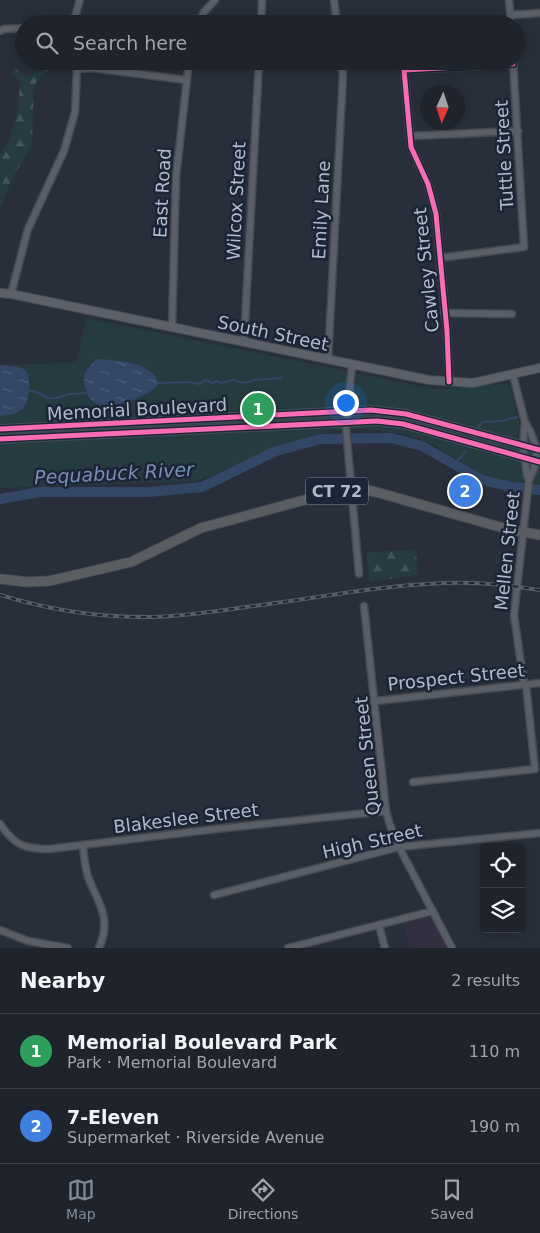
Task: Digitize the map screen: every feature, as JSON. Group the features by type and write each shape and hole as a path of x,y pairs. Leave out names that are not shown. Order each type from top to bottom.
{"highway":[{"name":"CT 72","path":"0,579 28,582 49,581 131,562 201,528 328,492 353,488 376,492 524,533 540,535"}],"main road":[{"name":"South Street","path":"0,293 429,380 474,382 540,368"},
{"name":"Memorial Boulevard","path":"0,430 371,410 406,414 538,450"},
{"name":"Memorial Boulevard","path":"0,439 377,421 403,424 538,462"}],"street":[{"path":"76,15 80,0"},
{"path":"202,15 215,0"},
{"path":"261,15 262,0"},
{"path":"334,0 336,15"},
{"path":"509,0 511,15 540,13"},
{"path":"0,31 4,28 15,28"},
{"path":"12,294 28,229 64,151 75,112 77,70"},
{"path":"108,70 186,80"},
{"name":"East Road","path":"172,328 176,177 188,70"},
{"name":"Wilcox Street","path":"244,342 258,70"},
{"name":"Emily Lane","path":"328,360 342,70"},
{"name":"Cawley Street","path":"404,70 412,149 428,184 434,205 440,258 449,382"},
{"name":"Tuttle Street","path":"440,258 524,247 514,70"},
{"path":"410,136 518,131"},
{"path":"444,313 512,314"},
{"path":"352,365 347,431 359,574"},
{"name":"Mellen Street","path":"413,782 535,770 525,685 514,615 529,480 538,462 538,450 525,422 513,375"},
{"name":"Mellen Street","path":"525,422 523,446 529,480"},
{"name":"Queen Street","path":"364,606 376,701 386,811 400,847 452,948"},
{"name":"Prospect Street","path":"376,701 540,683"},
{"name":"Blakeslee Street","path":"0,824 10,838 19,845 30,849 49,849 386,811"},
{"name":"High Street","path":"214,895 400,847 540,833"},
{"path":"83,846 88,876 102,907 105,921 105,934 99,948"},
{"path":"288,948 433,910"},
{"path":"379,925 385,948"},
{"path":"0,930 28,941 68,948"}],"shaded area":[{"path":"432,916 448,948 410,948 403,923"}],"green space":[{"path":"15,68 15,70 26,76 48,70 34,85 32,144 12,179 0,209 0,153 9,140 18,109 20,82 11,74"},
{"path":"86,318 433,389 507,384 510,386 520,428 514,438 540,444 540,487 534,486 533,480 524,479 521,484 492,479 432,444 405,434 364,429 332,431 291,442 210,476 193,481 0,488 0,365 77,361"},
{"path":"416,550 418,575 369,582 367,552"}],"water":[{"path":"103,359 133,363 146,369 157,379 157,386 137,398 120,404 97,404 88,395 84,377 86,371 95,360"},
{"path":"0,365 26,370 30,385 29,395 23,409 14,414 0,416"}],"waterway":[{"path":"157,383 190,382 199,384 205,380 213,383 234,380 243,383 281,378"},
{"path":"28,391 53,398 90,392"},
{"path":"478,427 483,422 501,421 517,417"},
{"name":"Pequabuck River","path":"0,499 40,492 149,492 202,487 276,451 321,439 391,438 422,446 482,480 512,487 540,490"},
{"path":"454,464 466,451"}],"railway":[{"path":"0,595 70,611 106,616 141,617 198,613 422,584 482,583 540,590"}],"cycle path":[{"path":"404,70 411,147 428,184 436,214 447,331 449,382"},
{"path":"0,429 371,410 406,414 540,450"},
{"path":"0,439 377,421 403,424 540,462"}],"place":[{"name":"Memorial Boulevard Park","path":"258,409"},
{"name":"7-Eleven","path":"465,491"}]}
